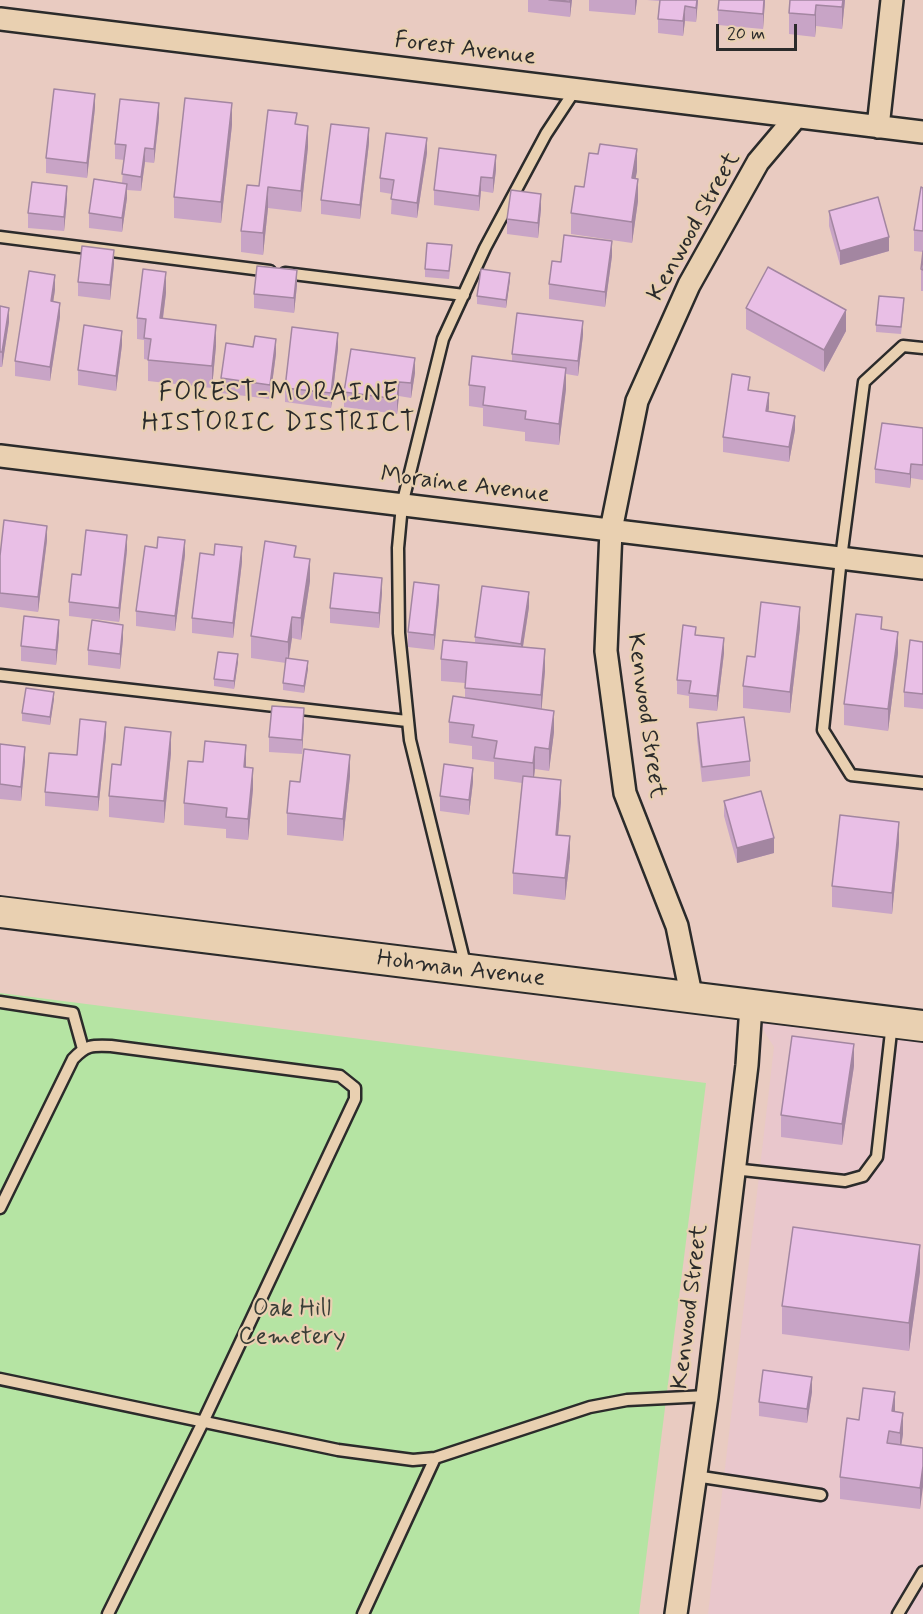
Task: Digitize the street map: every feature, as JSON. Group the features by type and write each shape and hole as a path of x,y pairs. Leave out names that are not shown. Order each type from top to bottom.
{"main road":[{"name":"Hohman Avenue","path":"0,912 923,1026"}],"street":[{"path":"878,127 892,0"},
{"name":"Forest Avenue","path":"0,19 923,132"},
{"name":"Kenwood Street","path":"692,999 677,926 625,793 606,651 611,530 637,401 689,285 758,162 796,117"},
{"name":"Moraine Avenue","path":"0,456 923,568"},
{"name":"Kenwood Street","path":"676,1614 707,1396 747,1065 751,1006"}],"lane":[{"path":"467,971 412,751 407,721 399,633 398,548 402,504 443,339 485,248 546,134 575,90"},
{"path":"0,237 464,295"},
{"path":"923,348 903,346 864,382 841,558 823,730 851,775 923,783"},
{"path":"0,675 407,721"},
{"path":"0,1002 73,1013 83,1049"},
{"path":"733,1169 845,1181 863,1176 877,1157 892,1023"},
{"path":"0,1208 72,1059 83,1049 94,1045 340,1076 355,1088 355,1099 203,1422 108,1614"},
{"path":"0,1379 338,1450 413,1460 435,1458 590,1407 627,1400 707,1396"},
{"path":"363,1614 435,1458"},
{"path":"695,1476 821,1495"},
{"path":"898,1614 923,1572"}],"shaded area":[{"path":"749,1007 923,1026 923,1614 708,1614 774,1047"}],"green space":[{"name":"Oak Hill Cemetery","path":"0,993 706,1083 639,1614 0,1614"}],"building":[{"path":"660,0 697,0 696,8 685,6 683,21 658,19"},
{"path":"719,0 764,0 763,14 718,10"},
{"path":"790,0 843,0 842,7 816,5 815,15 789,13"},
{"path":"54,89 95,94 87,163 46,158"},
{"path":"185,98 232,103 221,202 174,197"},
{"path":"120,99 159,103 154,149 145,148 141,177 122,174 126,145 115,144"},
{"path":"268,110 297,113 295,124 308,126 301,191 268,187 263,233 241,231 247,185 259,186"},
{"path":"331,124 369,128 360,205 321,200"},
{"path":"386,133 427,138 417,203 391,199 394,180 380,178"},
{"path":"600,144 637,149 632,178 638,179 632,222 571,213 575,186 584,187 589,153 598,154"},
{"path":"439,148 496,155 493,178 481,177 479,196 434,190"},
{"path":"94,179 127,184 122,218 89,213"},
{"path":"32,182 67,186 64,217 28,213"},
{"path":"921,187 923,188 923,231 914,230"},
{"path":"511,190 541,194 538,223 507,219"},
{"path":"878,197 889,237 840,251 829,211"},
{"path":"564,235 612,241 605,292 549,284 552,261 561,262"},
{"path":"427,243 452,245 449,271 425,269"},
{"path":"82,246 114,250 110,285 78,282"},
{"path":"257,266 297,270 294,298 254,294"},
{"path":"768,267 846,310 824,350 746,308"},
{"path":"143,269 166,272 160,318 216,325 212,366 148,360 151,339 144,338 146,319 137,318"},
{"path":"481,269 510,273 506,300 477,296"},
{"path":"29,271 55,275 51,301 60,303 50,367 15,361"},
{"path":"879,296 904,298 901,327 876,325"},
{"path":"0,306 9,308 2,352 0,352"},
{"path":"517,313 583,321 578,361 512,354"},
{"path":"84,325 122,331 116,376 78,370"},
{"path":"292,327 338,333 331,393 285,388"},
{"path":"255,336 276,339 270,385 221,378 226,343 253,347"},
{"path":"351,349 415,358 411,383 399,382 397,399 344,392"},
{"path":"472,356 566,368 559,424 525,419 526,411 483,405 485,387 469,385"},
{"path":"732,374 750,377 748,390 769,393 766,411 795,416 789,447 723,437"},
{"path":"882,423 923,428 923,465 911,464 910,474 875,469"},
{"path":"4,520 47,526 38,597 0,593 0,556"},
{"path":"86,530 127,535 119,608 69,602 72,574 81,575"},
{"path":"158,537 185,540 175,616 136,611 145,546 157,548"},
{"path":"265,541 296,546 294,557 310,559 301,618 292,617 288,642 251,636"},
{"path":"215,544 242,547 233,623 192,618 200,553 214,555"},
{"path":"334,573 382,578 379,613 330,608"},
{"path":"414,582 439,585 434,635 408,632"},
{"path":"482,586 529,592 521,644 475,637"},
{"path":"761,602 800,607 790,692 743,686 747,656 755,657"},
{"path":"856,614 882,617 881,629 898,632 888,709 844,704"},
{"path":"24,616 59,620 56,650 21,646"},
{"path":"92,620 123,625 120,654 88,650"},
{"path":"683,625 696,627 695,635 724,638 717,696 689,693 691,681 677,680"},
{"path":"443,640 545,649 541,695 465,688 467,662 441,659"},
{"path":"910,640 923,642 923,694 904,692"},
{"path":"218,652 238,654 234,681 214,679"},
{"path":"286,658 308,661 304,686 283,683"},
{"path":"26,688 54,692 50,717 22,713"},
{"path":"453,696 554,711 549,749 535,747 533,763 494,758 497,741 472,737 474,725 449,722"},
{"path":"272,706 304,708 302,740 269,737"},
{"path":"744,717 750,761 702,767 697,723"},
{"path":"80,719 106,722 98,797 45,792 49,753 77,755"},
{"path":"125,727 171,732 164,801 109,796 112,764 121,765"},
{"path":"205,741 246,745 244,767 253,768 248,819 226,817 227,808 184,803 188,761 203,762"},
{"path":"0,744 25,747 21,787 0,784"},
{"path":"304,749 350,755 343,819 287,813 290,781 300,782"},
{"path":"444,764 473,768 469,800 440,796"},
{"path":"523,776 561,780 556,835 570,836 565,878 513,873"},
{"path":"761,791 774,838 737,848 724,801"},
{"path":"840,815 899,822 892,893 832,886"},
{"path":"792,1036 854,1044 842,1124 781,1115"},
{"path":"793,1227 920,1245 909,1323 782,1306"},
{"path":"763,1370 812,1377 807,1409 759,1402"},
{"path":"863,1388 895,1392 892,1411 903,1413 900,1433 889,1431 887,1443 923,1448 920,1488 840,1477 847,1418 859,1420"}],"district":[{"name":"FOREST-MORAINE HISTORIC DISTRICT","path":"279,410"}]}
